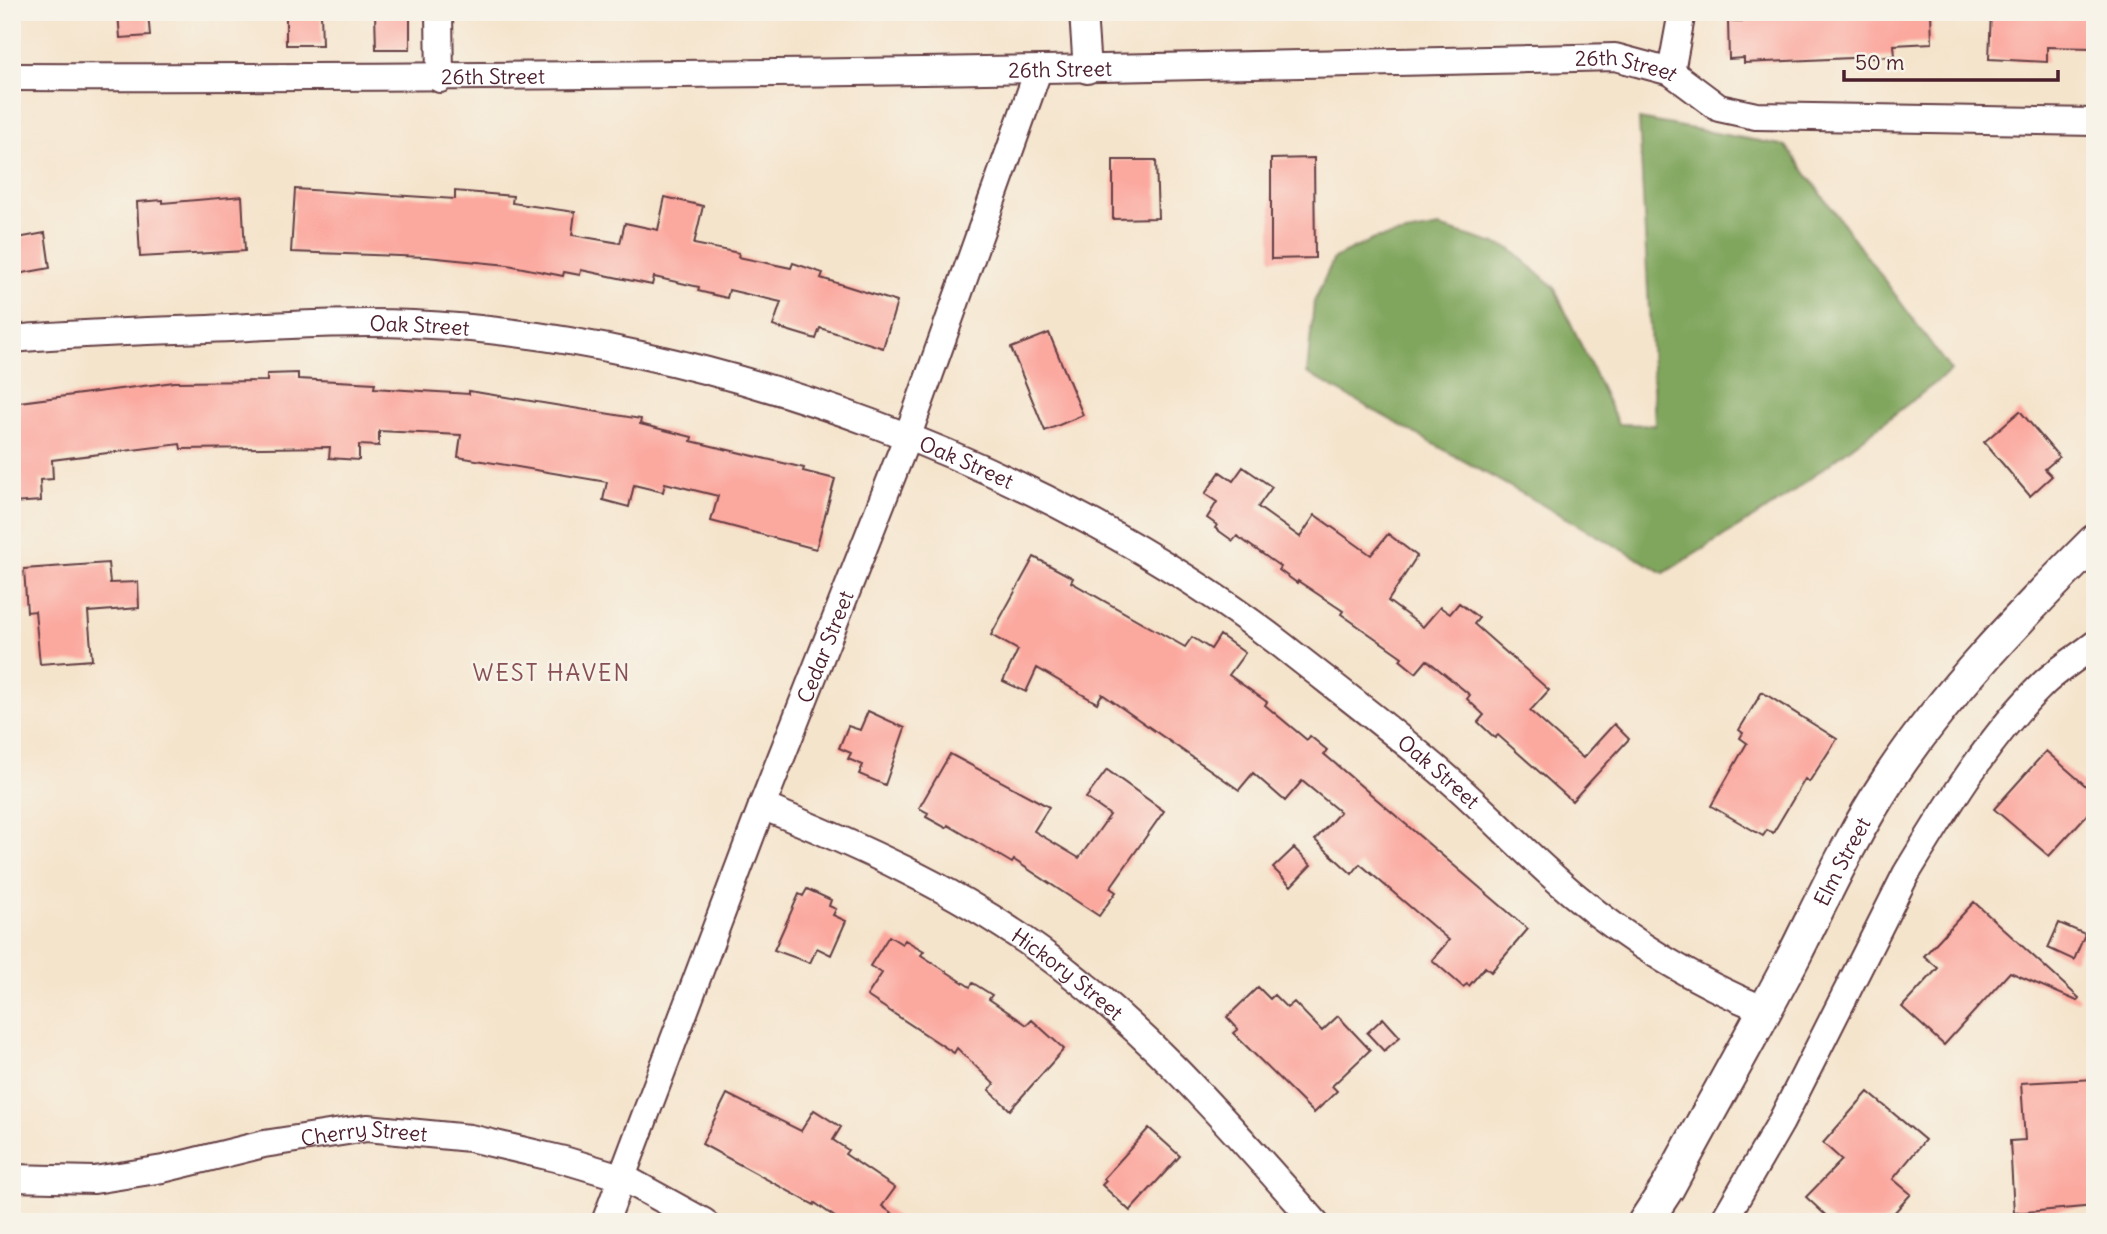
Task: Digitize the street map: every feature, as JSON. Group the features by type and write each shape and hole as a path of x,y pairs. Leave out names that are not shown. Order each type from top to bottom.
{"street":[{"path":"439,12 440,79"},
{"path":"1083,12 1087,70"},
{"path":"1671,72 1682,12"},
{"name":"26th Street","path":"12,78 440,79 1038,71 1615,57 1671,72 1719,108 1756,116 2095,122"},
{"name":"Cedar Street","path":"606,1222 762,806 907,438 1038,71"},
{"name":"Oak Street","path":"12,339 107,330 313,323 416,324 554,340 622,352 824,406 1047,496 1108,529 1196,583 1279,643 1443,774 1596,913 1683,971 1715,989 1765,1010"},
{"name":"Elm Street","path":"1645,1222 1668,1186 1765,1010 1838,867 1889,778 1949,695 2018,618 2095,541"},
{"path":"1723,1222 1781,1122 1906,874 1924,845 1981,757 2044,683 2095,644"},
{"name":"Hickory Street","path":"762,806 915,873 1040,950 1146,1039 1205,1098 1315,1222"},
{"name":"Cherry Street","path":"12,1178 94,1180 163,1169 264,1144 367,1128 470,1138 624,1178 705,1222"}],"green space":[{"path":"1639,119 1786,146 1951,371 1782,500 1664,573 1307,373 1314,302 1334,258 1374,239 1439,227 1509,248 1554,287 1618,424 1655,425"}],"building":[{"path":"118,12 148,12 150,36 120,38"},
{"path":"286,12 321,12 322,45 286,45"},
{"path":"375,12 410,12 410,49 376,49"},
{"path":"1742,12 1931,12 1932,43 1894,45 1895,56 1744,63 1744,58 1729,59 1728,21 1742,21"},
{"path":"1991,12 2095,12 2094,48 2047,47 2047,62 1989,59"},
{"path":"1314,158 1315,258 1271,259 1271,159"},
{"path":"1113,160 1156,160 1158,218 1113,219"},
{"path":"295,189 455,199 455,191 513,196 512,203 575,212 572,235 620,243 625,223 658,230 665,197 703,206 694,244 791,268 793,263 823,273 821,278 897,302 883,348 820,328 816,339 773,326 781,302 729,290 727,298 698,291 699,287 654,277 652,285 581,270 580,275 564,272 563,276 508,265 427,257 291,252"},
{"path":"242,196 245,251 140,257 137,202 163,200 163,203"},
{"path":"45,233 50,268 12,275 12,239"},
{"path":"1049,333 1083,415 1045,431 1011,348"},
{"path":"298,373 298,379 375,383 374,388 469,394 469,391 641,419 640,424 692,437 691,441 804,468 803,471 835,479 816,549 711,521 718,496 665,483 663,492 634,485 629,507 603,500 607,482 458,457 461,435 379,431 379,446 359,445 359,460 329,458 330,447 181,449 180,444 52,460 53,479 40,480 41,501 12,503 12,403 174,382 267,381 267,374"},
{"path":"2020,411 2059,457 2045,469 2052,476 2030,496 1984,442"},
{"path":"1243,467 1272,487 1258,507 1300,537 1315,515 1371,555 1388,534 1417,556 1388,601 1423,627 1440,607 1450,614 1459,603 1479,618 1474,624 1549,690 1530,711 1583,758 1614,724 1629,739 1572,801 1498,735 1495,738 1478,722 1484,715 1467,699 1470,695 1427,660 1416,673 1400,660 1402,657 1341,614 1343,611 1298,581 1297,583 1279,570 1281,567 1237,536 1233,541 1215,528 1217,525 1207,518 1217,502 1205,494 1220,472 1233,481"},
{"path":"1034,557 1073,578 1071,582 1185,647 1192,637 1211,649 1220,635 1245,653 1229,675 1267,702 1265,705 1307,740 1310,736 1327,750 1324,754 1528,929 1491,972 1485,967 1469,986 1467,984 1463,987 1432,960 1449,940 1360,864 1352,874 1315,840 1340,812 1302,781 1285,801 1253,773 1239,790 1102,694 1097,703 1037,668 1026,692 1003,681 1018,650 991,635"},
{"path":"108,563 110,583 138,582 139,608 88,612 92,660 40,664 35,611 27,612 24,569"},
{"path":"1762,692 1837,739 1809,782 1805,779 1773,833 1767,830 1763,836 1711,806 1747,743 1740,738 1743,733 1739,730"},
{"path":"868,711 905,728 885,785 859,774 863,765 848,759 851,753 839,748 848,726 860,730"},
{"path":"2046,751 2095,794 2095,806 2049,856 1994,809"},
{"path":"950,754 1049,807 1034,831 1079,858 1110,815 1086,798 1107,770 1164,811 1110,888 1116,892 1099,916 1014,860 1012,863 948,825 946,828 926,817 928,813 919,808"},
{"path":"1294,848 1311,865 1291,886 1273,868"},
{"path":"807,889 831,900 829,906 836,909 833,915 846,921 831,955 817,948 810,963 774,950 799,894 803,896"},
{"path":"1974,902 2079,998 2077,1001 2010,972 1944,1045 1902,1007 1938,968 1924,956"},
{"path":"2059,923 2085,934 2074,960 2048,948"},
{"path":"889,936 902,944 905,940 924,951 921,955 970,987 973,983 992,995 989,999 1027,1025 1032,1020 1064,1049 1010,1110 989,1090 994,1084 957,1048 954,1053 867,996 882,973 870,966"},
{"path":"1258,987 1270,999 1274,995 1287,1008 1294,1002 1322,1031 1338,1016 1370,1050 1332,1086 1337,1091 1314,1113 1233,1033 1238,1029 1227,1017"},
{"path":"1383,1018 1400,1037 1384,1051 1367,1033"},
{"path":"2095,1079 2095,1206 2014,1213 2010,1141 2025,1140 2021,1083"},
{"path":"1868,1092 1925,1140 1893,1179 1911,1194 1886,1222 1833,1222 1806,1197 1842,1160 1823,1143"},
{"path":"727,1094 801,1131 814,1110 841,1127 833,1140 848,1150 845,1154 895,1188 882,1206 904,1222 842,1222 815,1203 814,1205 702,1144"},
{"path":"1149,1128 1180,1156 1130,1211 1102,1185 1106,1181 1104,1178"}],"district":[{"name":"WEST HAVEN","path":"552,672"}]}
